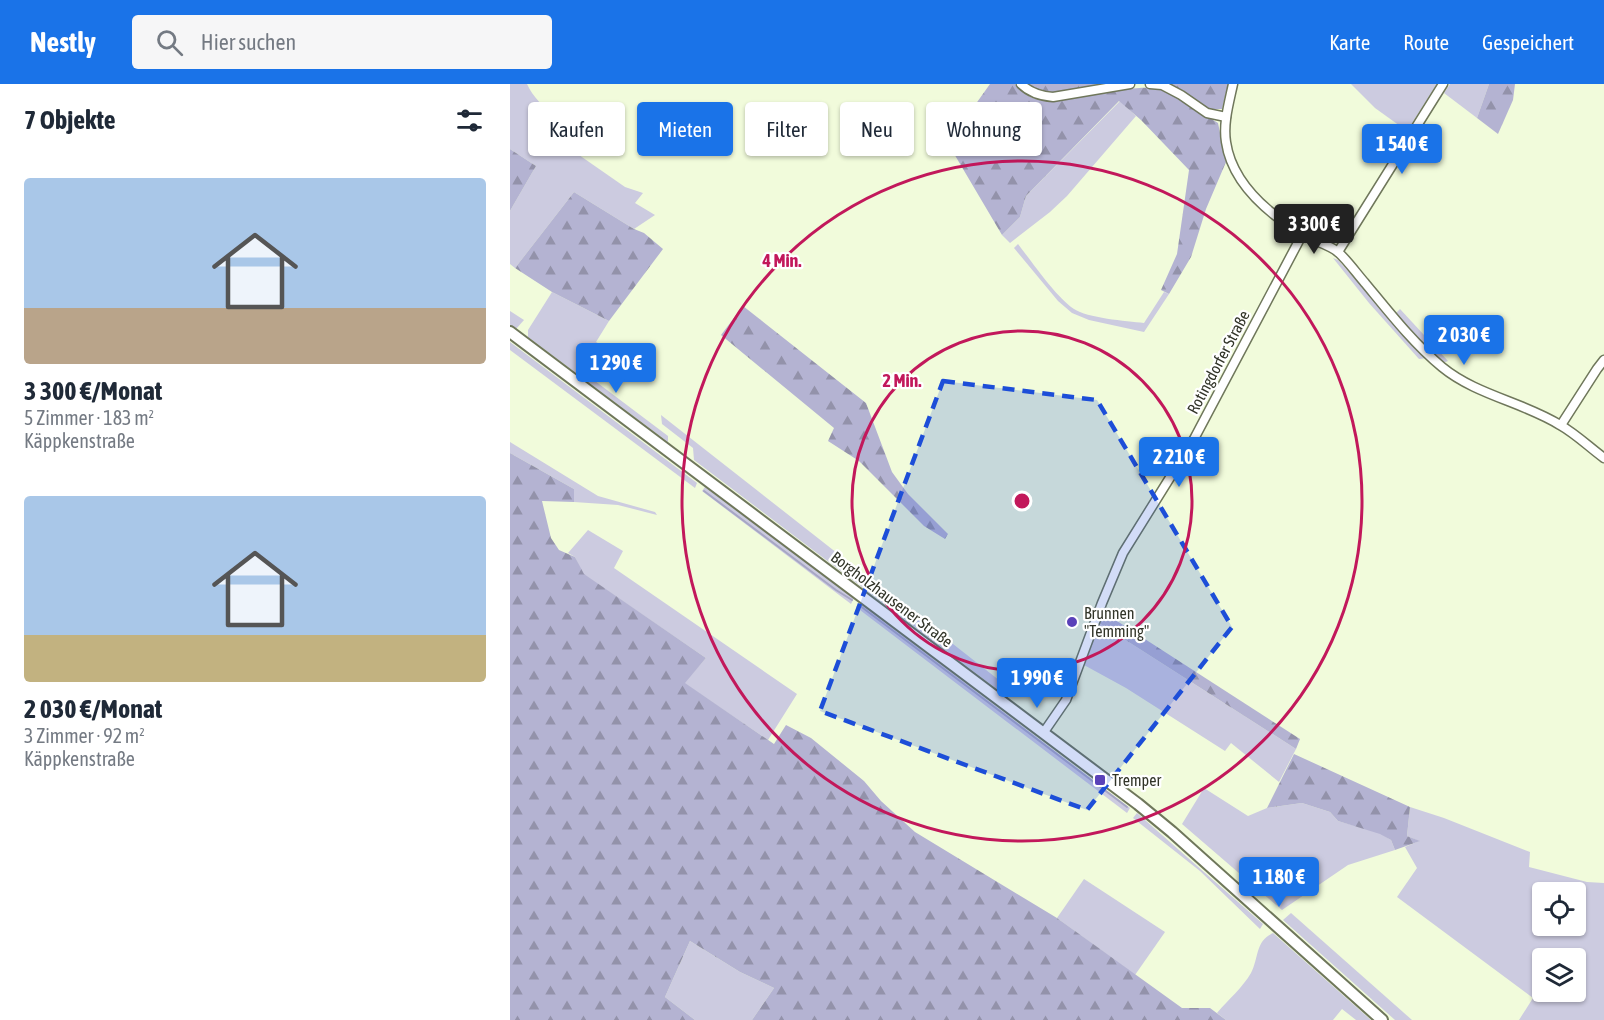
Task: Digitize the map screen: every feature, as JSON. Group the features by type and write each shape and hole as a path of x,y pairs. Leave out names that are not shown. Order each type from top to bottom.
{"main road":[{"name":"Borgholzhausener Straße","path":"510,332 1138,804 1382,1020"}],"street":[{"path":"1021,84 1027,91 1053,97 1130,84"},
{"path":"1150,84 1162,85 1207,113 1226,117"},
{"path":"1233,84 1226,117 1226,142 1230,160 1242,183 1253,196 1302,235 1338,252 1405,331 1442,367 1490,394 1561,425 1604,458"},
{"path":"1338,252 1443,84"},
{"name":"Rotingdorfer Straße","path":"1044,732 1066,700 1123,553 1194,440 1302,235"},
{"path":"1561,425 1604,360"}],"highlighted area":[{"path":"943,381 1097,400 1232,627 1087,810 820,711"}],"shaded area":[{"path":"510,84 527,84 540,102 528,102 528,156 580,156 625,187 643,193 635,203 655,215 634,229 574,192 515,268 510,264 510,211 536,166 510,149"},
{"path":"1351,84 1437,84 1407,131 1375,108"},
{"path":"1450,84 1489,84 1477,118 1444,93"},
{"path":"1120,101 1136,116 1067,196 1010,243 1002,235 1020,217 1026,196"},
{"path":"1018,244 1044,279 1067,304 1088,315 1144,323 1164,292 1169,294 1144,332 1089,320 1072,313 1058,301 1014,248"},
{"path":"1333,258 1338,260 1427,358 1419,359"},
{"path":"552,292 609,321 596,342 615,353 595,381 668,436 668,442 528,337 528,330"},
{"path":"1400,309 1448,361 1443,363 1407,329 1395,314"},
{"path":"510,311 524,320 516,329 510,325"},
{"path":"510,342 697,483 695,488 510,350"},
{"path":"661,415 1004,684 998,690 694,460 693,448 662,424"},
{"path":"510,442 598,496 655,512 657,515 618,505 574,502 574,489 510,453"},
{"path":"705,487 854,598 851,604 702,491"},
{"path":"588,530 623,551 614,568 797,694 768,740 684,683 706,658 583,574 575,557 568,553"},
{"path":"860,603 1130,808 1127,813 856,607"},
{"path":"1099,623 1296,749 1279,782 1231,743 1225,751 1126,688 1084,665"},
{"path":"1204,788 1248,816 1267,808 1302,803 1330,812 1338,821 1380,833 1391,840 1395,850 1348,865 1282,910 1182,824"},
{"path":"1410,807 1530,852 1529,867 1587,882 1604,883 1604,1020 1519,1020 1532,1000 1532,1002 1586,1002 1586,948 1532,948 1532,997 1397,897 1417,868 1405,847 1419,841 1407,836"},
{"path":"1137,813 1263,924 1260,929 1200,871 1133,818"},
{"path":"1084,879 1165,932 1135,975 1057,918"},
{"path":"1291,913 1412,1020 1395,1020 1283,920"},
{"path":"1273,933 1371,1020 1356,1020 1342,1009 1333,1020 1226,1020 1217,1013 1248,978 1254,967 1260,945 1267,936"},
{"path":"690,941 740,972 774,988 752,1020 695,1020 665,997"}],"green space":[{"path":"990,84 1015,84 1031,97 1052,101 1124,89 1152,88 1170,92 1218,123 1226,162 1206,209 1191,257 1169,294 1161,290 1177,254 1189,170 1141,120 1119,101 1026,196 1020,217 1002,235 955,156 1042,156 1042,102 977,102"},
{"path":"1025,84 1115,84 1053,94 1042,93"},
{"path":"1168,84 1228,84 1222,109 1208,109"},
{"path":"1489,84 1515,84 1513,100 1498,134 1477,118"},
{"path":"510,149 536,166 510,211"},
{"path":"574,192 644,233 663,249 609,321 552,292 515,268"},
{"path":"743,306 866,403 892,472 908,494 948,534 945,539 924,526 859,461 828,441 834,428 721,335"},
{"path":"510,453 574,489 574,502 542,501 551,538 559,550 575,557 584,574 706,658 685,683 774,744 786,725 811,738 864,781 881,801 915,832 1057,918 1182,1008 1210,1008 1226,1020 752,1020 774,988 740,972 690,941 665,997 695,1020 510,1020"},
{"path":"1103,612 1300,739 1296,749 1099,623"},
{"path":"1294,754 1410,807 1407,836 1420,841 1395,850 1391,840 1380,834 1338,821 1330,812 1302,803 1267,808"}],"waterway":[{"path":"704,491 852,600"},
{"path":"859,605 1127,807"}],"place":[{"name":"Brunnen \"Temming\"","path":"1072,622"},
{"name":"Tremper","path":"1100,780"}]}
